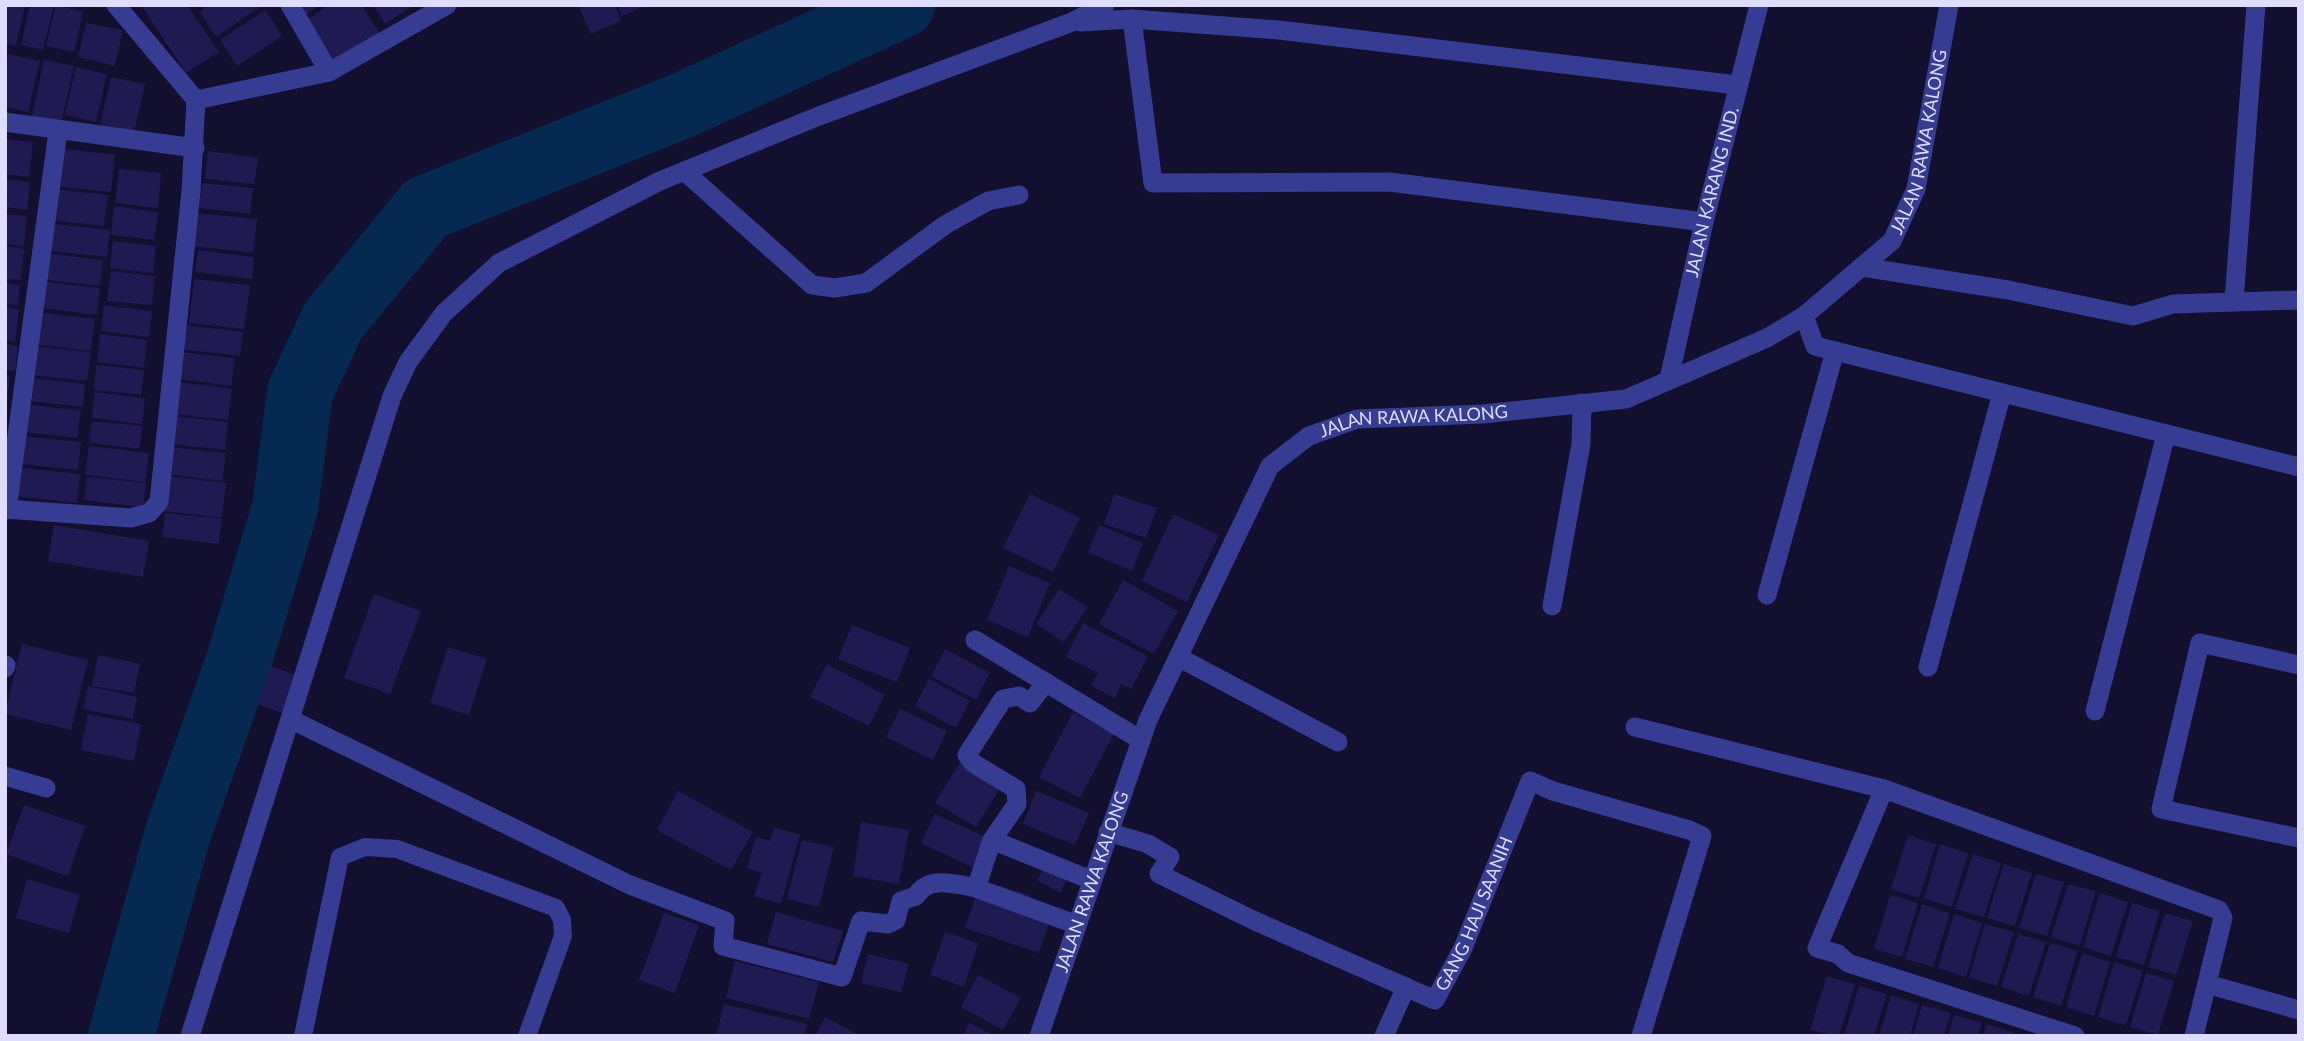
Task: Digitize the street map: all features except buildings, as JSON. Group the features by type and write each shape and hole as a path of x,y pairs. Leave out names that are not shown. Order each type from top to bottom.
{"street":[{"path":"58,131 6,510 131,517 149,513 159,502 195,148 196,100 116,5"},
{"path":"289,5 330,72"},
{"path":"196,100 330,72 447,5"},
{"path":"190,1036 292,720 392,396 408,362 444,313 499,263 685,172 819,116 1072,22 1105,5"},
{"name":"JALAN KARANG IND.","path":"1669,379 1703,222 1759,5"},
{"name":"JALAN RAWA KALONG","path":"1039,1036 1141,740 1270,466 1309,436 1357,419 1483,414 1626,399 1767,338 1804,316 1892,241 1916,189 1949,5"},
{"path":"2234,301 2256,5"},
{"path":"1072,22 1132,19 1292,31 1737,85"},
{"path":"1132,19 1153,183 1390,182 1703,222"},
{"path":"5,122 195,148"},
{"path":"685,172 812,285 835,288 866,283 945,225 988,201 1019,195"},
{"path":"1862,267 2008,290 2133,316 2173,304 2299,300"},
{"path":"1804,316 1815,346 2299,467"},
{"path":"1767,595 1835,351"},
{"path":"1928,667 2002,393"},
{"path":"1552,606 1581,444 1582,403"},
{"path":"2095,711 2166,434"},
{"path":"975,640 1141,740"},
{"path":"2299,665 2200,643 2161,809 2299,838"},
{"path":"1178,657 1338,742"},
{"path":"976,888 992,839 1017,804 1016,789 973,762 967,755 1003,699 1019,696 1030,703 1046,682"},
{"path":"292,720 630,885 725,921 723,946 754,957 842,977 861,921 888,925 896,920 901,901 916,896 921,888 935,882 976,888 1076,925"},
{"path":"1635,727 1884,789 2219,910 2223,918 2194,1036"},
{"path":"5,776 46,788"},
{"name":"GANG HAJI SAANIH","path":"1108,832 1148,844 1170,857 1159,874 1255,921 1435,1000 1463,948 1531,782 1695,833 1702,836 1640,1036"},
{"path":"1884,789 1817,948 1838,954 1849,963 2075,1036"},
{"path":"992,839 1091,880"},
{"path":"2207,984 2299,1010"},
{"path":"1384,1036 1406,987"}],"lane":[{"path":"303,1036 341,857 365,847 397,849 556,908 562,920 563,936 527,1036"}],"waterway":[{"path":"121,1036 178,833 237,667 285,508 300,392 333,321 426,208 681,106 902,5"}]}
